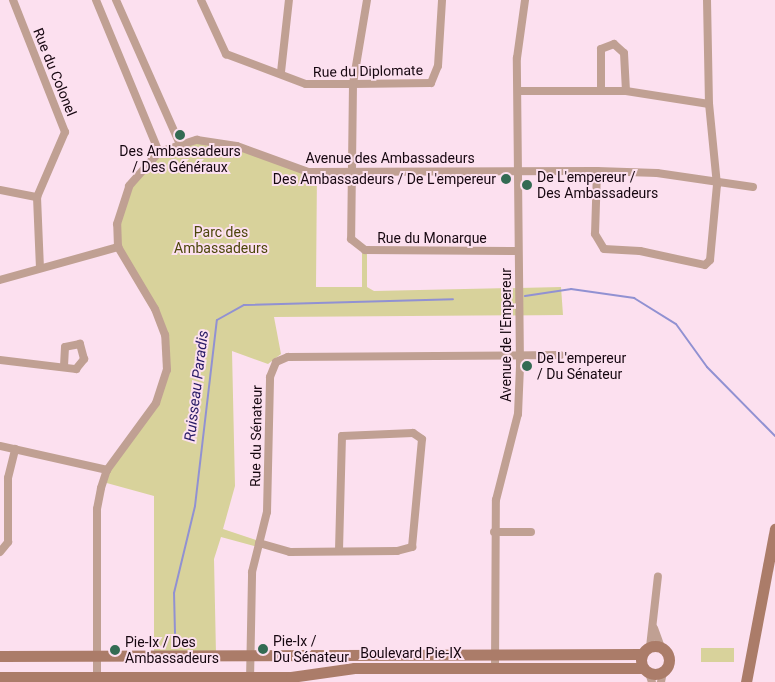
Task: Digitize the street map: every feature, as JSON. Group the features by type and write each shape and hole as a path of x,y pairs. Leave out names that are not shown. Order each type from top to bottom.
{"street":[{"name":"Rue du Colonel","path":"13,0 65,132 37,197 40,268"},
{"path":"96,0 159,152"},
{"path":"116,0 179,142"},
{"name":"Rue du Diplomate","path":"201,0 226,54 280,72 306,84 431,83 438,66 442,0"},
{"path":"280,72 289,0"},
{"name":"Rue du Monarque","path":"367,0 353,84 351,239 365,250 518,251"},
{"name":"Avenue de l'Empereur","path":"495,668 494,532 503,466 518,414 520,356 518,251 521,172 517,58 524,0"},
{"path":"597,171 595,234 604,249 640,251 704,265 712,254 717,185 709,104 707,0"},
{"path":"601,90 601,49 614,44 624,53 626,91"},
{"path":"519,91 626,91 709,104"},
{"name":"Avenue des Ambassadeurs","path":"118,247 118,224 129,186 159,152 179,142 217,141 308,172 353,170 657,173 717,185 753,187"},
{"path":"0,190 37,197"},
{"path":"0,280 118,247 155,309 165,334 167,370 156,404 106,470 97,509 97,679"},
{"name":"Rue du Sénateur","path":"250,678 252,572 267,512 270,376 276,362 288,357 560,355"},
{"path":"0,360 64,367"},
{"path":"259,543 290,552 339,551 412,547 422,439 412,433 342,436 339,551"},
{"path":"0,446 106,470"},
{"path":"0,552 8,542 8,478 15,449"},
{"path":"746,682 775,529"},
{"path":"494,532 531,532"},
{"path":"648,674 658,576"},
{"path":"651,649 669,659 662,677"},
{"name":"Boulevard Pie-IX","path":"0,656 96,658 251,653 495,656 651,649"},
{"name":"Boulevard Pie-IX","path":"0,677 97,679 250,678 291,677 354,668 495,668 648,674 662,677"}],"green space":[{"name":"Parc des Ambassadeurs","path":"217,141 317,171 316,287 362,287 362,253 367,253 367,287 374,291 561,287 563,315 274,317 281,354 268,364 232,351 235,486 223,529 259,541 258,547 221,537 214,559 216,654 154,657 154,496 103,482 166,380 165,334 121,256 117,224 129,186 159,152 179,142"},
{"path":"701,648 734,648 734,662 701,662"}],"waterway":[{"name":"Ruisseau Paradis","path":"525,296 571,289 634,298 676,324 707,367 775,436"},
{"name":"Ruisseau Paradis","path":"175,633 174,593 195,506 217,320 244,305 453,299"}],"place":[{"name":"Des Ambassadeurs / Des Généraux","path":"180,135"},
{"name":"Des Ambassadeurs / De L'empereur","path":"506,179"},
{"name":"De L'empereur / Des Ambassadeurs","path":"527,185"},
{"name":"De L'empereur / Du Sénateur","path":"527,366"},
{"name":"Pie-Ix / Du Sénateur","path":"263,649"},
{"name":"Pie-Ix / Des Ambassadeurs","path":"115,650"}]}
